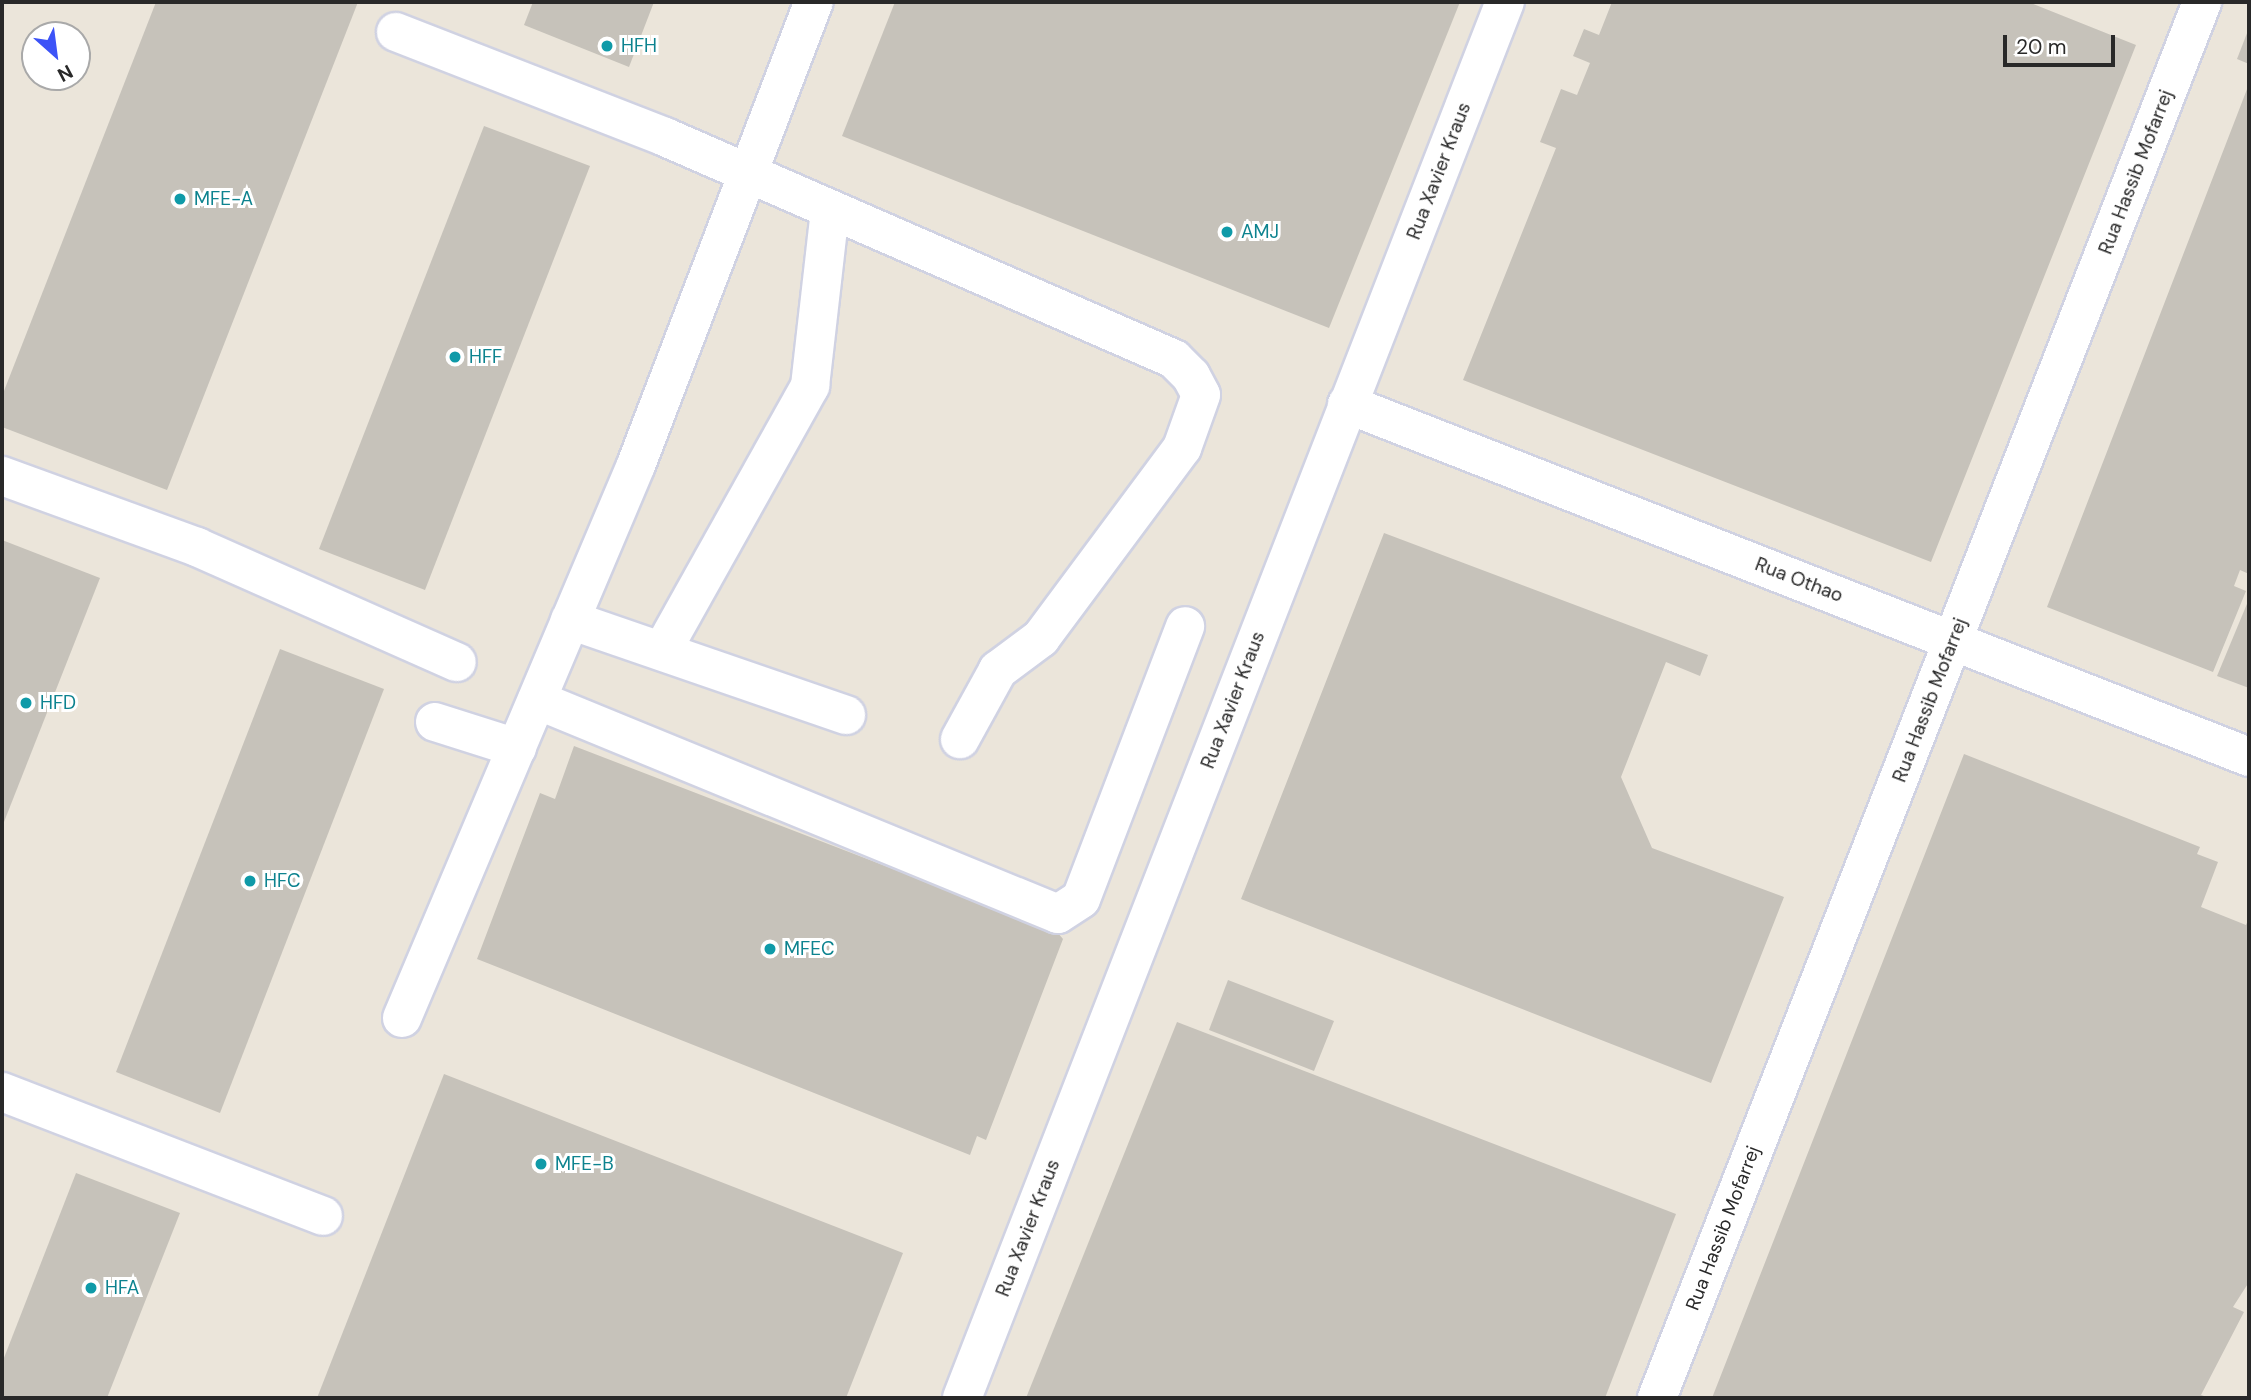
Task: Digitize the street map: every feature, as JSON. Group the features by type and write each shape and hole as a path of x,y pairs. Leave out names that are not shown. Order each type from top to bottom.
{"street":[{"path":"401,1018 570,620 750,175 814,2"},
{"name":"Rua Xavier Kraus","path":"962,1398 1505,2"},
{"name":"Rua Hassib Mofarrej","path":"1657,1398 2202,2"},
{"path":"396,32 750,175 1174,359 1201,395 1182,448 1041,638 998,670 960,739"},
{"path":"662,651 810,386 830,210"},
{"name":"Rua Othao","path":"1347,404 2249,757"},
{"path":"2,477 197,547 457,662"},
{"path":"570,620 846,715"},
{"path":"537,700 1058,914 1081,899 1185,626"},
{"path":"435,722 517,748"},
{"path":"2,1092 323,1216"}],"building":[{"name":"MFE-A","path":"156,2 358,2 167,490 2,427 2,396"},
{"name":"HFH","path":"533,2 654,2 629,67 524,25"},
{"name":"AMJ","path":"895,2 1460,2 1329,328 842,136"},
{"path":"1612,2 2028,2 2136,45 1931,562 1463,380 1556,148 1540,142 1561,89 1577,95 1590,63 1573,56 1584,29 1599,35"},
{"path":"2249,28 2249,64 2237,59"},
{"path":"2249,84 2249,574 2240,570 2234,586 2246,591 2213,672 2047,607"},
{"name":"HFF","path":"484,126 590,166 425,590 319,549"},
{"path":"1384,533 1708,655 1700,676 1666,662 1621,777 1652,848 1784,897 1711,1083 1241,899"},
{"name":"HFD","path":"2,540 100,578 2,827"},
{"path":"2249,599 2249,688 2217,676"},
{"name":"HFC","path":"280,649 384,689 220,1113 116,1072"},
{"name":"MFEC","path":"574,746 1057,932 1063,939 986,1140 977,1136 970,1155 477,959 540,793 555,799"},
{"path":"1964,754 2200,847 2197,854 2218,862 2201,907 2246,925 2249,918 2249,1282 2233,1307 2244,1312 2201,1395 2210,1398 1712,1398"},
{"path":"1228,980 1334,1021 1314,1071 1209,1030"},
{"path":"1177,1022 1676,1214 1605,1398 1026,1398"},
{"name":"MFE-B","path":"444,1074 903,1253 846,1398 317,1398"},
{"name":"HFA","path":"76,1173 180,1213 107,1398 2,1398 2,1363"}],"place":[{"name":"HFH","path":"607,46"},
{"name":"MFE-A","path":"180,199"},
{"name":"AMJ","path":"1227,232"},
{"name":"HFF","path":"455,357"},
{"name":"HFD","path":"26,703"},
{"name":"HFC","path":"250,881"},
{"name":"MFEC","path":"770,949"},
{"name":"MFE-B","path":"541,1164"},
{"name":"HFA","path":"91,1288"}]}
